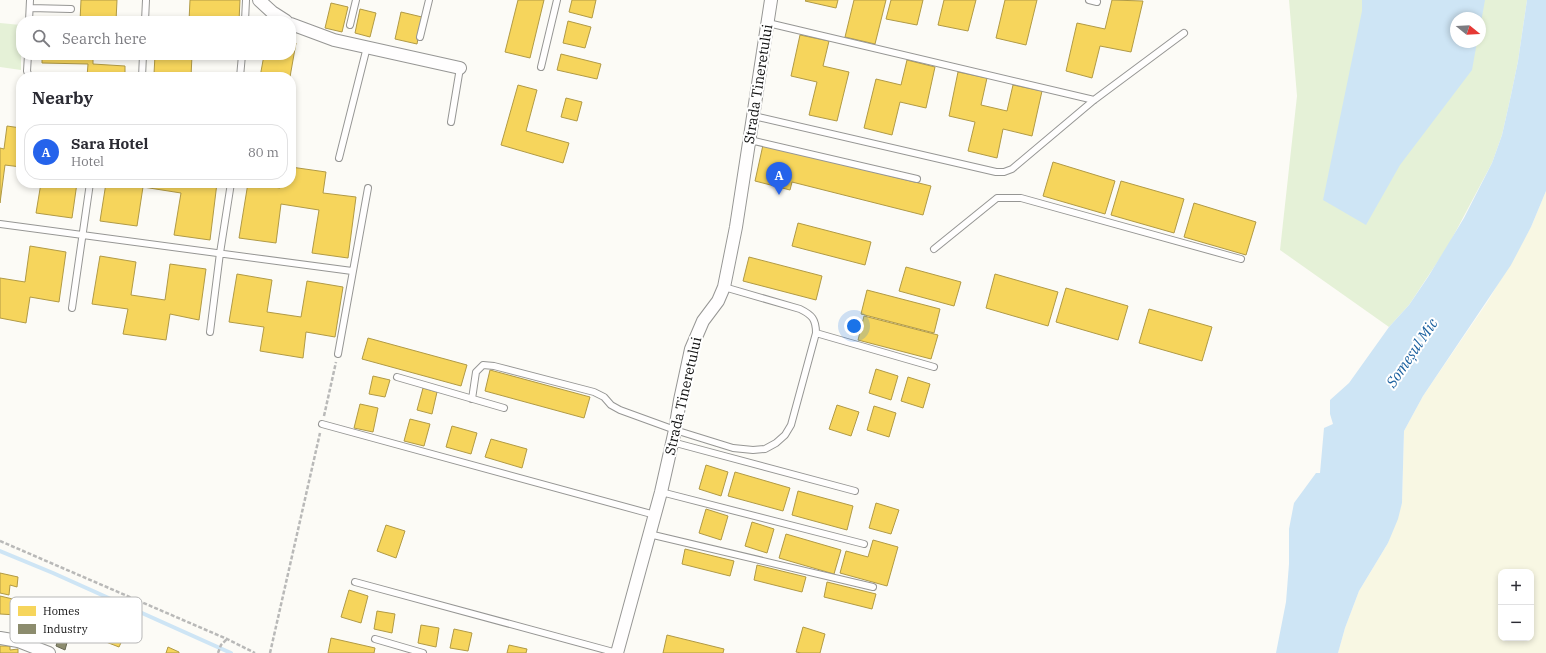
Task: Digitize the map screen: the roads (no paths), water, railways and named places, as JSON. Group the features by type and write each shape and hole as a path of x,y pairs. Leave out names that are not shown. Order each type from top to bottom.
{"street":[{"path":"260,0 278,16"},
{"name":"Strada Tineretului","path":"617,653 661,492 691,349 703,321 718,301 724,287 736,227 771,0"},
{"path":"296,26 321,36 460,68"},
{"path":"0,638 10,640"},
{"path":"23,643 49,653"}],"lane":[{"path":"29,16 30,0"},
{"path":"144,16 146,0"},
{"path":"245,16 246,0"},
{"path":"350,25 356,0"},
{"path":"420,37 430,0"},
{"path":"541,67 557,0"},
{"path":"1089,0 1097,2"},
{"path":"30,8 71,9"},
{"path":"768,23 1094,100"},
{"path":"754,116 989,170 1004,172 1012,169 1094,100 1184,33"},
{"path":"339,158 367,47"},
{"path":"27,72 28,60"},
{"path":"142,72 143,60"},
{"path":"240,72 242,60"},
{"path":"451,122 460,68"},
{"path":"750,140 917,179"},
{"path":"72,308 89,188"},
{"path":"210,332 230,188"},
{"path":"338,354 368,188"},
{"path":"934,249 997,198 1021,198 1241,259"},
{"path":"0,224 352,271"},
{"path":"472,399 476,372 483,365 494,366 594,392 604,397 611,405 620,410 675,430 733,448 754,450 765,449 776,444 785,435 791,425 816,333 816,324 810,314 800,309 724,287"},
{"path":"816,333 934,367"},
{"path":"397,377 504,408"},
{"path":"322,424 655,515"},
{"path":"672,442 855,491"},
{"path":"661,492 864,544"},
{"path":"649,534 873,587"},
{"path":"354,582 617,653"},
{"path":"375,639 423,653"}],"water":[{"path":"1362,0 1485,0 1483,12 1450,12 1450,48 1476,48 1472,70 1400,165 1366,225 1323,200 1362,11"},
{"name":"Someșul Mic","path":"1527,0 1546,0 1546,191 1531,227 1511,265 1423,396 1404,431 1402,503 1398,519 1388,543 1359,591 1345,628 1338,653 1276,653 1286,602 1289,564 1289,529 1294,503 1316,473 1320,473 1324,428 1333,424 1330,414 1330,400 1349,383 1389,327 1409,305 1464,218 1492,163 1502,135 1511,95 1518,61"}],"waterway":[{"path":"0,551 106,597"},
{"path":"142,613 231,653"}],"place":[{"name":"Sara Hotel","path":"779,195"}]}
